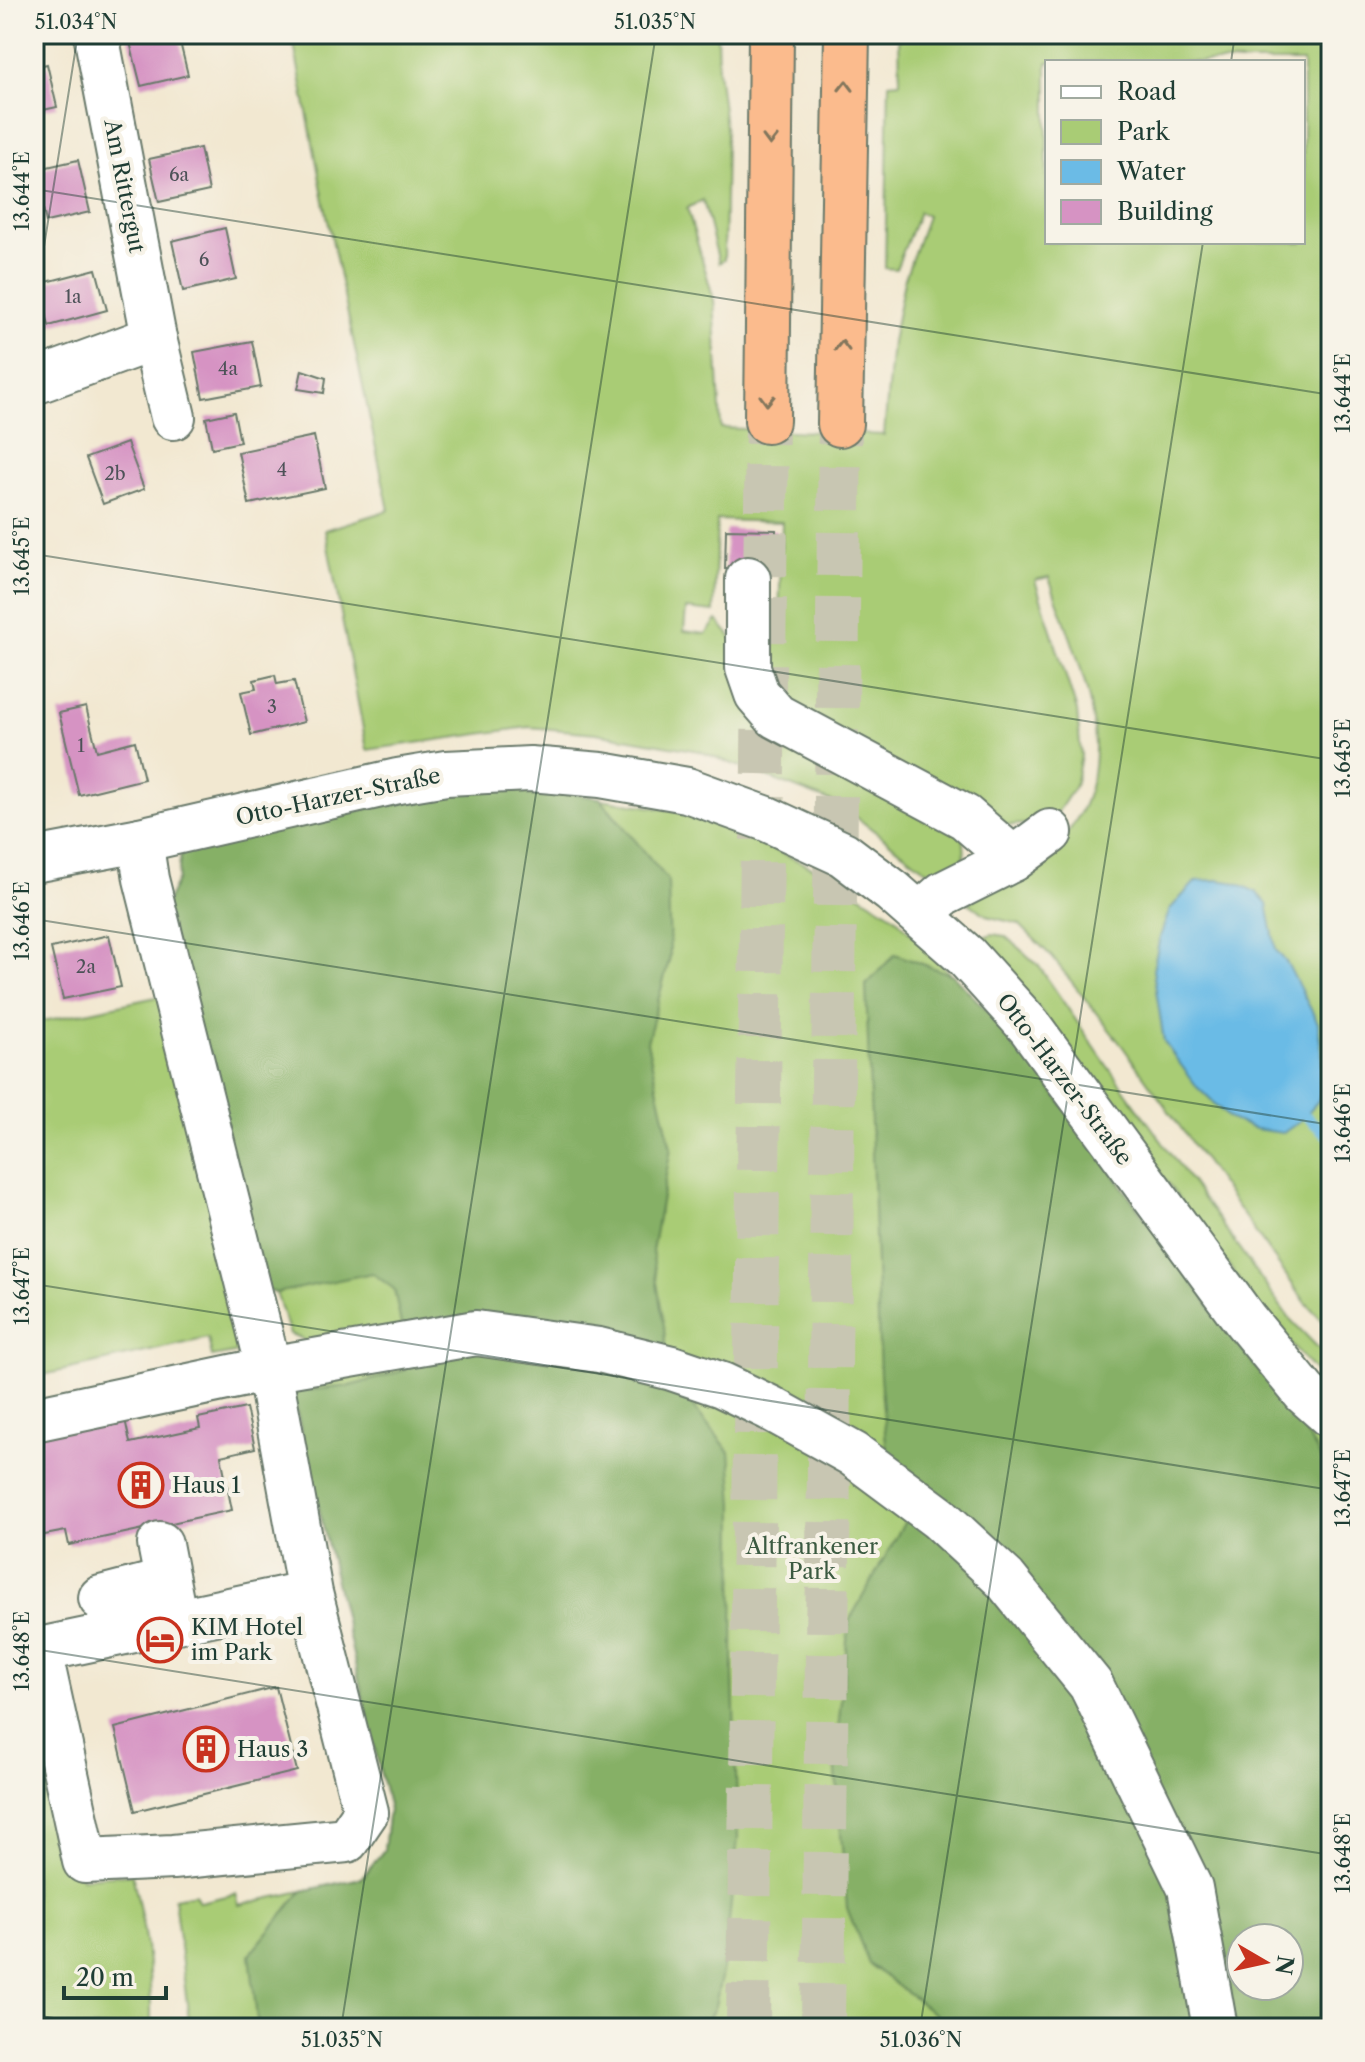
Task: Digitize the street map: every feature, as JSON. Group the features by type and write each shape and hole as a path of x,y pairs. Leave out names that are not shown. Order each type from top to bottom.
{"highway":[{"path":"767,421 771,34"},
{"path":"840,424 847,34"}],"street":[{"name":"Am Rittergut","path":"96,34 154,338 173,417"},
{"path":"34,382 154,338"},
{"path":"748,579 748,668 757,694 776,716 965,817 1013,859"},
{"name":"Otto-Harzer-Straße","path":"34,860 446,773 530,769 601,775 687,790 767,819 843,854 920,914 966,956 1030,1027 1245,1320 1305,1393 1331,1416"},
{"path":"920,914 943,894 1013,859 1050,832"},
{"path":"140,840 146,879 269,1369 310,1593 366,1812 347,1840 173,1857 85,1861 39,1650 167,1582"},
{"path":"34,1419 269,1369 476,1333 599,1350 672,1368 722,1385 770,1408 853,1454 939,1518 1005,1579 1091,1685 1190,1888 1215,2028"},
{"path":"101,1598 167,1582 310,1593"}],"green space":[{"path":"292,34 717,34 726,135 724,260 719,263 703,200 687,208 714,300 721,428 884,435 892,342 904,281 927,216 919,212 896,269 885,268 889,83 900,82 899,34 1331,34 1331,1329 1306,1303 1123,1047 1052,957 1019,924 990,917 968,903 1024,870 1055,847 1078,817 1091,784 1095,750 1092,715 1084,680 1049,577 1035,580 1077,711 1081,756 1075,786 1057,813 1041,823 996,826 973,811 877,763 785,709 765,681 760,663 760,649 779,620 782,522 717,520 714,612 686,609 684,631 706,634 717,620 734,640 740,654 748,698 772,727 959,826 964,858 943,883 840,805 699,751 596,733 529,727 367,750 325,530 389,510"},
{"name":"Altfrankener Park","path":"526,787 676,811 749,838 827,874 894,916 1018,1043 1234,1341 1295,1415 1331,1449 1331,2028 201,2028 199,2019 189,2020 174,1898 195,1894 199,1902 236,1894 239,1905 361,1878 384,1850 389,1809 290,1384 313,1380 303,1339 290,1334 276,1293 260,1289 165,905 178,879 181,852"},
{"path":"526,787 600,798 668,880 670,957 647,1042 671,1148 652,1251 664,1326 668,1390 692,1405 730,1452 734,1504 733,1676 738,1838 725,1958 715,2006 704,2028 266,2028 257,2020 250,1954 302,1891 362,1878 384,1850 389,1809 292,1392 350,1386 405,1370 405,1345 394,1289 372,1273 276,1293 260,1289 165,905 178,879 181,852 438,792"},
{"path":"992,934 1005,936 1038,965 1290,1319 1331,1361 1331,1389 1268,1319 1041,1011 1004,965 978,939"},
{"path":"895,954 953,975 1018,1043 1234,1340 1295,1415 1331,1474 1331,2028 953,2028 869,1964 847,1908 835,1760 849,1621 921,1493 887,1454 880,1376 866,985"},
{"path":"166,995 245,1351 212,1357 208,1338 34,1377 34,1023"},
{"path":"52,1759 81,1878 132,1874 149,1968 151,2025 146,2028 34,2028 34,1762"}],"water":[{"path":"1196,881 1237,883 1256,892 1267,904 1276,950 1287,963 1318,1023 1325,1086 1318,1101 1300,1121 1283,1133 1255,1129 1230,1119 1198,1088 1164,1042 1153,970 1160,937 1170,909"}],"building":[{"path":"128,34 178,34 188,75 141,86"},
{"path":"47,64 57,107 34,112 34,67"},
{"path":"200,148 209,191 159,202 149,159"},
{"path":"78,160 90,212 46,222 34,170"},
{"path":"225,228 236,279 183,291 172,241"},
{"path":"96,269 107,310 49,326 39,284"},
{"path":"252,341 261,387 203,398 194,352"},
{"path":"302,370 326,378 324,393 298,389"},
{"path":"234,412 240,442 212,448 206,418"},
{"path":"314,436 325,488 249,504 238,452"},
{"path":"127,443 144,489 103,504 86,458"},
{"path":"726,529 776,530 776,569 725,569"},
{"path":"275,675 277,684 294,681 304,722 251,735 241,692 256,689 254,680"},
{"path":"86,707 97,751 135,741 144,779 79,795 59,713"},
{"path":"34,782 41,808 34,810"},
{"path":"109,935 121,987 63,999 51,948"},
{"name":"Haus 1","path":"246,1408 255,1448 221,1456 232,1510 69,1545 66,1531 34,1537 34,1435 124,1414 130,1443 200,1428 198,1418"},
{"name":"Haus 3","path":"276,1687 297,1771 135,1811 115,1728"}],"waterway":[{"path":"1305,1115 1331,1139"}],"tunnel":[{"path":"748,2028 767,421"},
{"path":"823,2028 840,424"}],"place":[{"name":"Haus 1","path":"141,1485"},
{"name":"KIM Hotel im Park","path":"160,1640"},
{"name":"Haus 3","path":"206,1749"}]}
